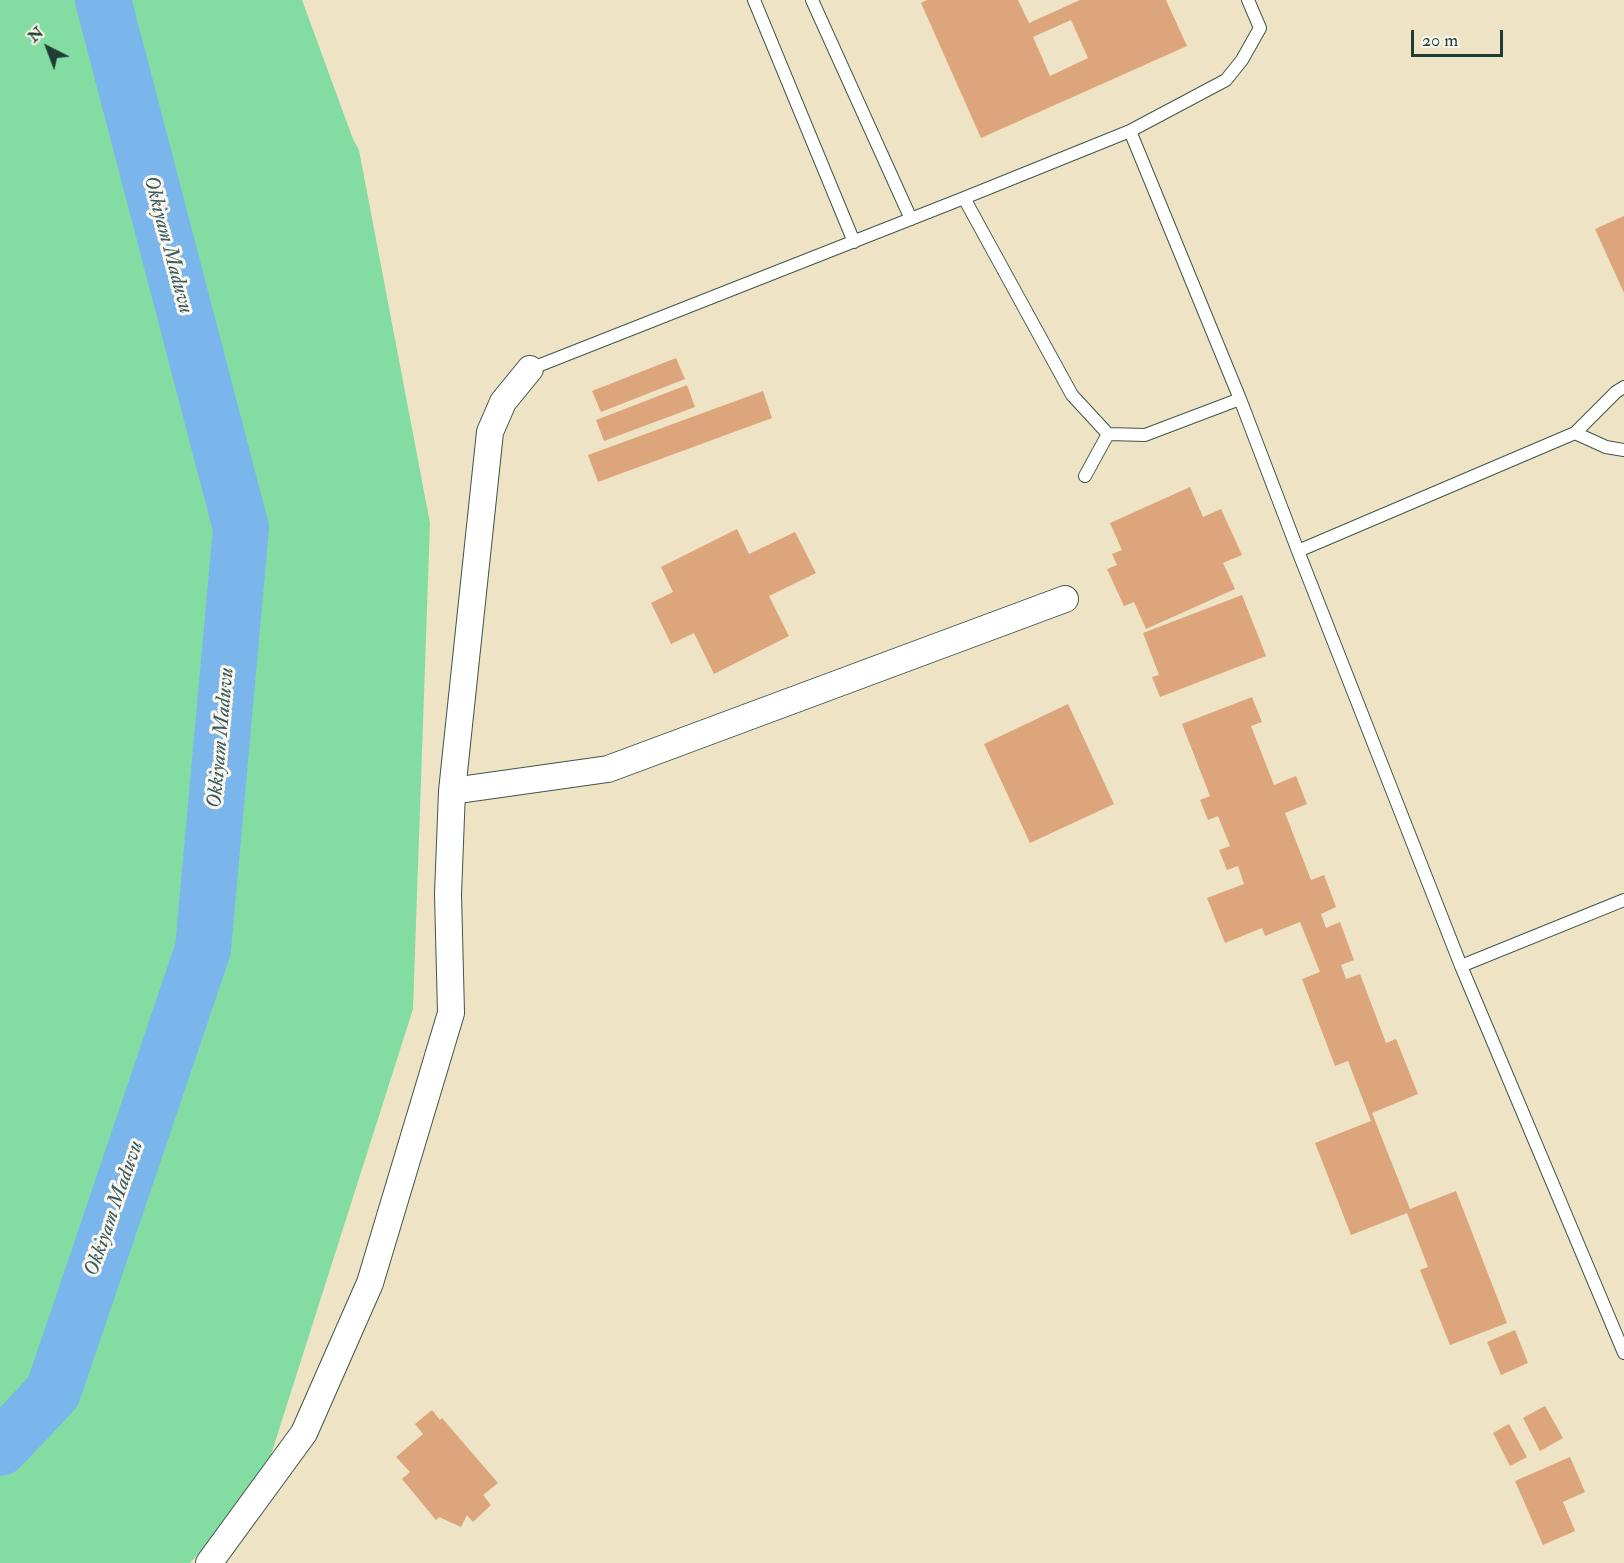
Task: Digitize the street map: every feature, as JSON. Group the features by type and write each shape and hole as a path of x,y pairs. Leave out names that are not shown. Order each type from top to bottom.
{"street":[{"path":"209,1563 304,1433 370,1283 451,1013 448,894 452,791 490,432 503,402 530,369"},
{"path":"452,791 608,769 1065,599"}],"lane":[{"path":"754,0 854,242"},
{"path":"812,0 911,219"},
{"path":"530,369 854,242 1130,130 1226,80 1242,60 1260,28 1248,0"},
{"path":"1130,130 1240,399 1461,966 1624,1353"},
{"path":"964,198 1072,395 1108,434 1145,435 1240,399"},
{"path":"1298,551 1575,434 1598,409 1624,387"},
{"path":"1085,476 1108,434"},
{"path":"1575,434 1606,447 1624,450"},
{"path":"1461,966 1624,900"}],"green space":[{"path":"0,0 302,0 359,150 430,523 413,1009 262,1483 190,1563 0,1563"}],"building":[{"path":"927,0 1018,0 1029,23 1080,0 1166,0 1187,46 981,138 921,3","holes":["1071,20 1088,58 1050,76 1033,37"]},
{"path":"1624,216 1624,293 1595,229"},
{"path":"676,358 685,379 601,412 592,391"},
{"path":"687,385 695,407 604,441 596,420"},
{"path":"763,391 772,418 598,482 588,455"},
{"path":"1190,487 1203,517 1221,509 1242,555 1223,563 1235,589 1146,629 1134,602 1124,606 1107,569 1117,565 1112,554 1122,550 1110,523"},
{"path":"737,529 749,554 795,532 816,573 769,596 789,636 714,674 694,633 671,644 651,603 673,592 661,567"},
{"path":"1242,595 1266,656 1160,697 1152,677 1159,675 1143,633"},
{"path":"1252,697 1262,722 1251,726 1274,785 1296,776 1307,804 1285,813 1311,880 1324,875 1336,907 1321,914 1326,928 1340,922 1354,960 1341,965 1346,979 1360,974 1386,1043 1396,1039 1418,1094 1372,1113 1410,1209 1456,1191 1507,1323 1450,1345 1420,1270 1428,1267 1407,1213 1351,1235 1315,1143 1371,1121 1348,1061 1335,1066 1302,979 1320,972 1300,922 1265,936 1262,928 1225,943 1207,898 1244,884 1238,866 1227,870 1219,850 1230,846 1218,816 1208,820 1200,800 1210,796 1182,724"},
{"path":"1068,704 1114,804 1030,843 984,744"},
{"path":"1515,1330 1528,1363 1501,1375 1487,1342"},
{"path":"1545,1406 1563,1438 1540,1451 1523,1418"},
{"path":"432,1410 440,1420 442,1418 498,1483 483,1495 491,1505 473,1522 467,1515 461,1527 439,1517 436,1520 402,1479 410,1472 396,1457 423,1434 415,1424"},
{"path":"1509,1424 1527,1457 1510,1466 1493,1433"},
{"path":"1570,1457 1585,1492 1563,1502 1575,1531 1543,1545 1515,1481"}],"waterway":[{"name":"Okkiyam Maduvu","path":"0,1448 53,1392 203,949 241,528 103,0"}]}
